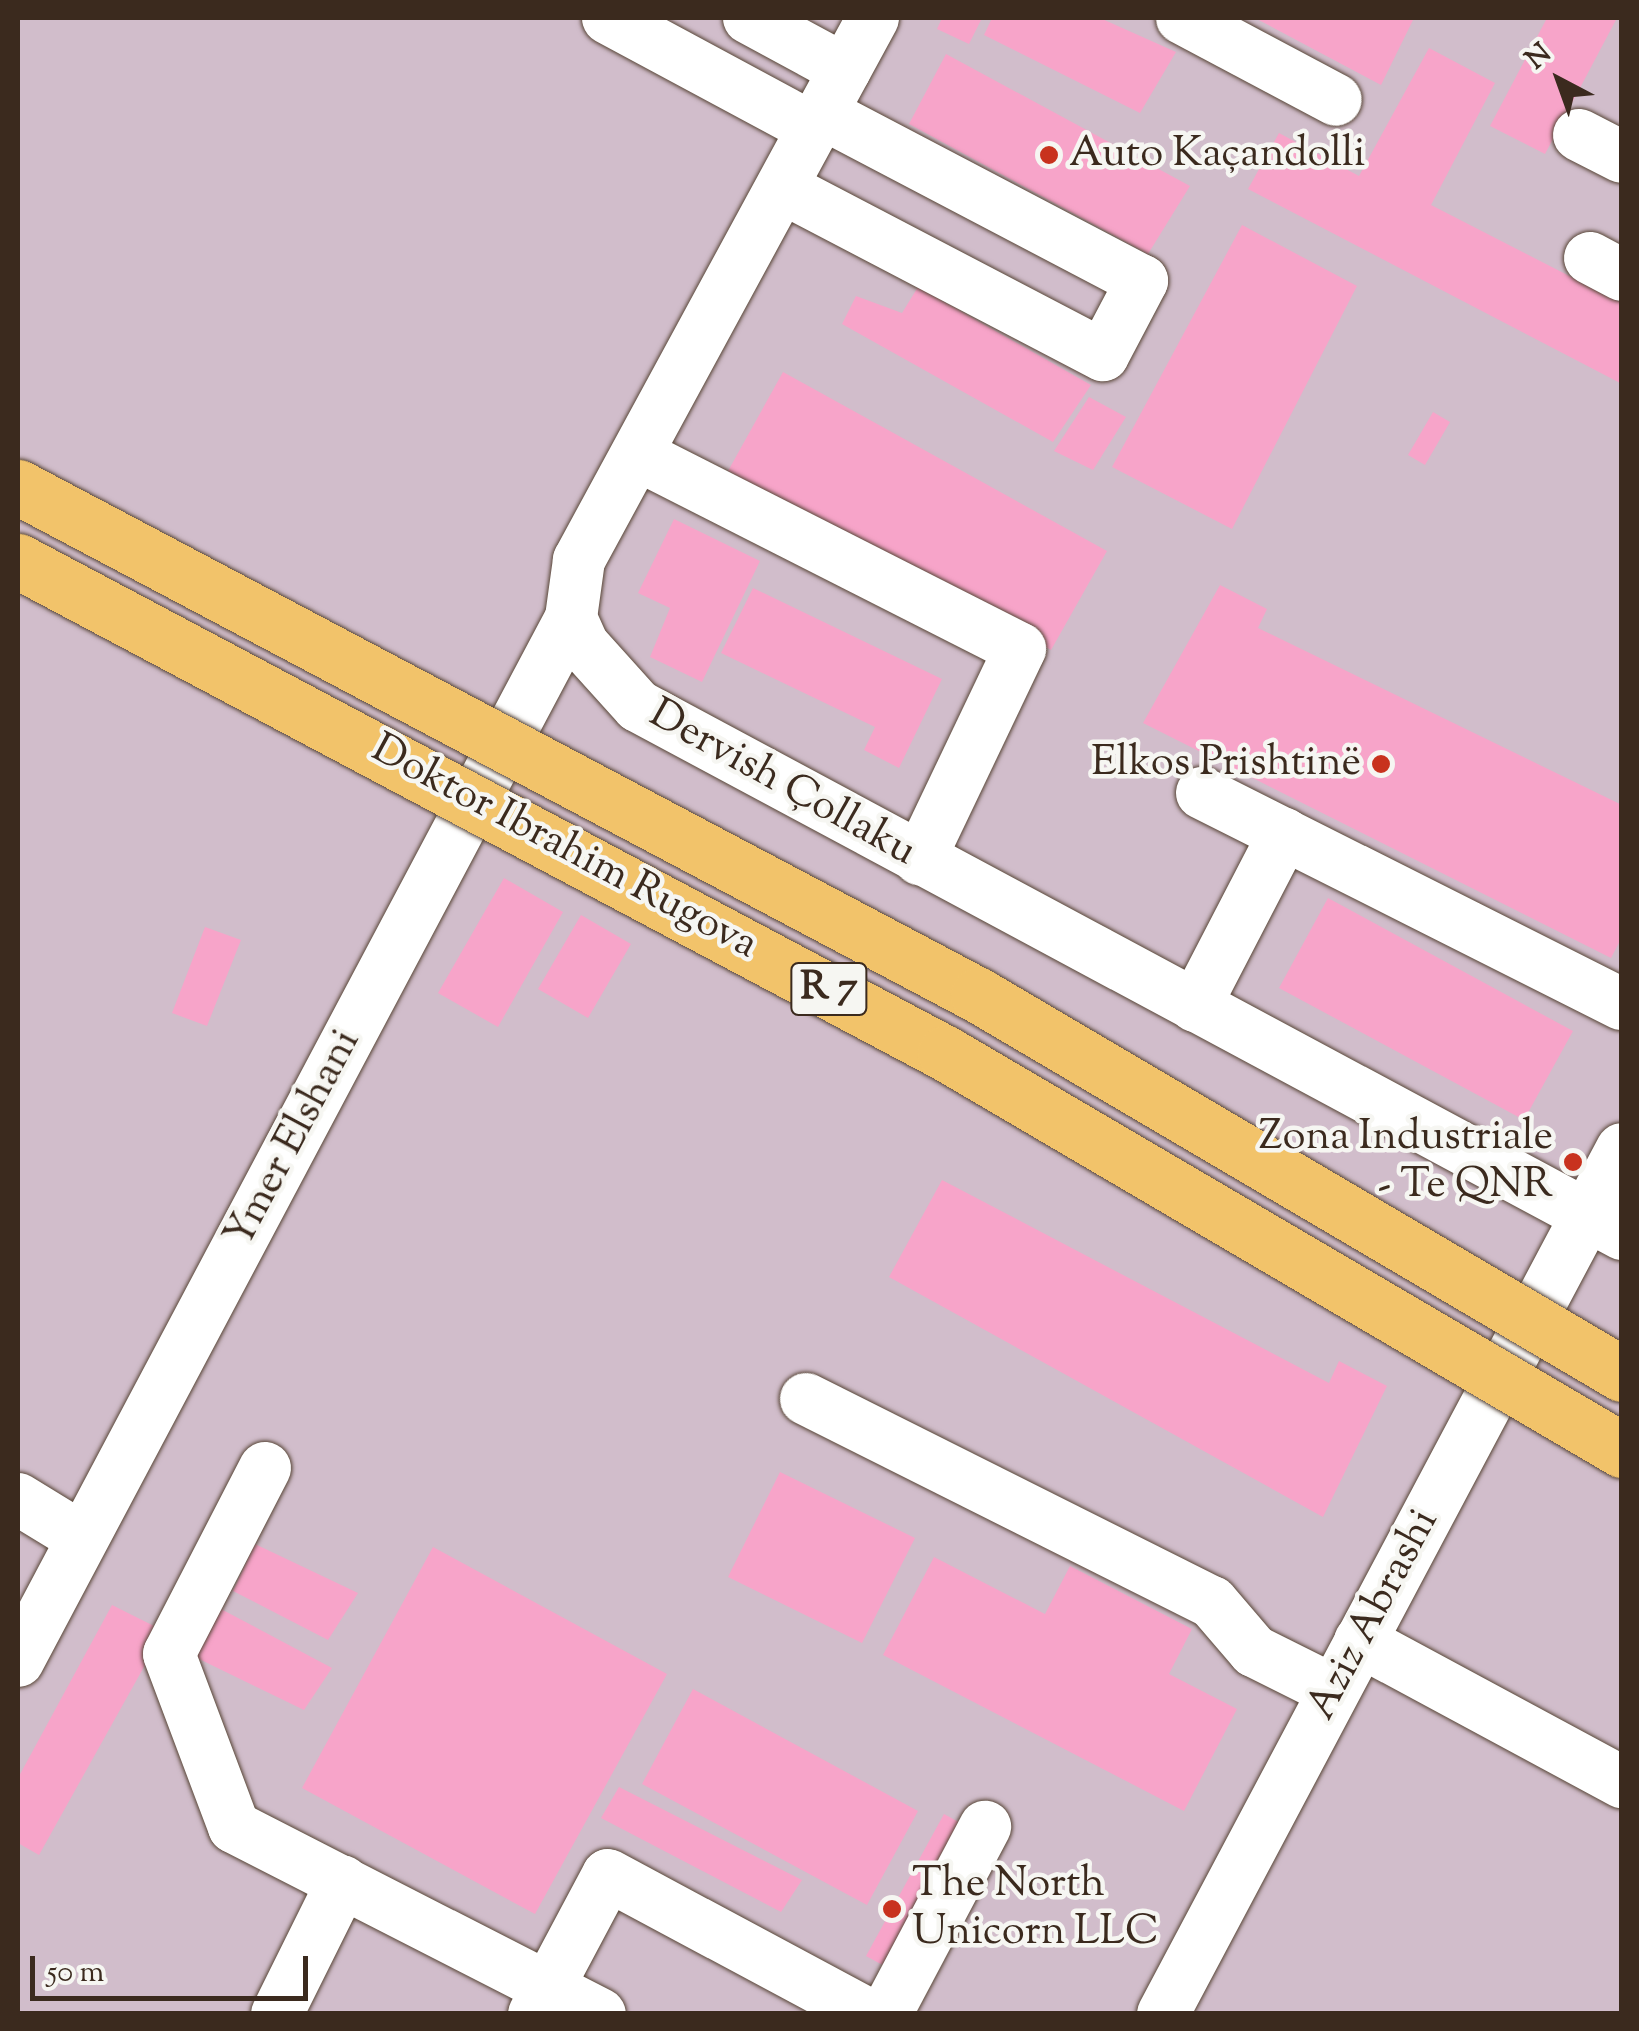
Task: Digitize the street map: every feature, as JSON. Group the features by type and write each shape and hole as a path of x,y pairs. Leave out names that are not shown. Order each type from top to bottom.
{"highway":[{"name":"Doktor Ibrahim Rugova","path":"18,488 978,995 1622,1374"},
{"name":"Doktor Ibrahim Rugova","path":"18,561 946,1053 1622,1450"}],"street":[{"path":"608,18 827,104 1142,281 1103,354 782,188"},
{"path":"749,18 827,104"},
{"path":"571,618 579,560 640,456 873,18"},
{"path":"1182,18 1336,100"},
{"path":"640,456 1020,649 920,859"},
{"name":"Dervish Çollaku","path":"571,618 597,668 638,706 1604,1225"},
{"name":"Ymer Elshani","path":"18,1661 571,618"},
{"path":"1202,792 1622,1004"},
{"path":"1195,1006 1284,834"},
{"name":"Aziz Abrashi","path":"1163,2014 1360,1641 1604,1225 1622,1149"},
{"path":"806,1399 1212,1602 1254,1650 1334,1691"},
{"path":"265,1468 170,1654 234,1827 344,1882 541,2000 600,2014"},
{"path":"18,1499 82,1538"},
{"path":"1360,1641 1622,1782"},
{"path":"886,2014 985,1827"},
{"path":"541,2000 608,1874 835,2006"},
{"path":"277,2014 344,1882"}],"shaded area":[{"path":"18,18 1621,18 1621,2013 18,2013"}],"building":[{"path":"942,18 982,18 969,44 937,29"},
{"path":"992,18 1100,18 1176,52 1140,113 984,35"},
{"path":"1255,18 1414,18 1381,85"},
{"path":"1547,18 1617,18 1545,154 1490,126"},
{"path":"1429,48 1495,83 1431,205 1622,303 1622,384 1248,189 1279,133 1359,176"},
{"name":"Auto Kaçandolli","path":"946,54 1190,186 1148,254 909,124"},
{"path":"1242,225 1357,286 1232,529 1112,467"},
{"path":"918,287 1091,385 1053,442 842,324 856,296 902,313"},
{"path":"783,372 1107,551 1051,650 728,471"},
{"path":"1089,397 1126,417 1093,470 1054,451"},
{"path":"1433,412 1450,422 1425,465 1408,455"},
{"path":"674,519 760,561 702,682 650,657 670,608 638,593"},
{"name":"Elkos Prishtinë","path":"1220,585 1267,609 1258,628 1622,805 1622,937 1611,958 1143,723"},
{"path":"753,588 942,679 899,768 864,750 875,727 721,653"},
{"path":"504,878 563,912 498,1027 438,993"},
{"path":"1328,898 1573,1031 1524,1120 1279,988"},
{"path":"581,915 631,944 588,1018 538,989"},
{"path":"205,927 241,940 207,1026 172,1013"},
{"path":"942,1180 1329,1383 1339,1361 1387,1386 1323,1517 889,1277"},
{"path":"780,1472 915,1538 862,1643 728,1577"},
{"path":"255,1544 358,1593 328,1640 233,1591"},
{"path":"433,1547 667,1674 535,1914 302,1788"},
{"path":"934,1557 1045,1614 1070,1566 1192,1629 1169,1674 1237,1709 1184,1811 883,1655"},
{"path":"112,1605 164,1631 39,1855 18,1843 18,1778"},
{"path":"221,1609 332,1668 304,1710 195,1657"},
{"path":"693,1689 918,1811 867,1905 642,1784"},
{"path":"619,1787 802,1880 781,1912 601,1818"},
{"path":"944,1814 966,1826 888,1968 866,1956"}],"place":[{"name":"Auto Kaçandolli","path":"1049,155"},
{"name":"Elkos Prishtinë","path":"1381,764"},
{"name":"Zona Industriale - Te QNR","path":"1573,1162"},
{"name":"The North Unicorn LLC","path":"892,1909"}]}
